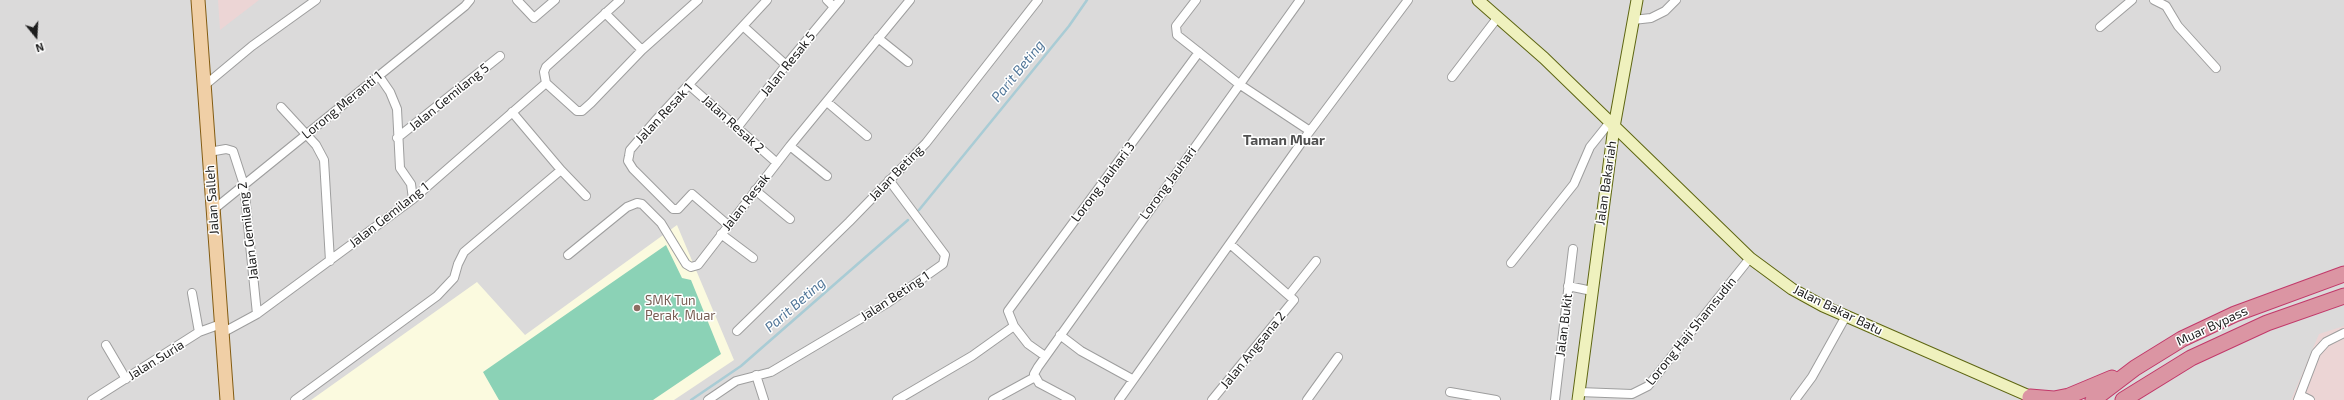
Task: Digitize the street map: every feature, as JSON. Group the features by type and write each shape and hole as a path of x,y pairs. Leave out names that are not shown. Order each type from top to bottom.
{"highway":[{"name":"Muar Bypass","path":"2093,400 2134,368 2182,339 2235,314 2344,274"},
{"name":"Muar Bypass","path":"2123,400 2191,358 2267,323 2344,296"},
{"path":"2033,399 2054,399 2069,396 2134,368"},
{"path":"2142,400 2153,381"}],"main road":[{"name":"Jalan Salleh","path":"198,0 226,400"},
{"name":"Jalan Bakariah","path":"1478,0 1498,17 1612,125 1578,396"},
{"path":"1612,125 1637,0"},
{"name":"Jalan Bakar Batu","path":"1612,125 1677,185 1750,258 1802,295 2033,399"}],"street":[{"path":"204,86 252,46 316,0"},
{"name":"Lorong Meranti 1","path":"213,210 379,76 470,0"},
{"path":"517,0 534,18 555,0"},
{"path":"620,0 546,67 544,77 546,83 577,111 582,110 642,50 698,0"},
{"name":"Jalan Resak 1","path":"728,225 692,194 678,209 674,209 633,169 628,161 630,150 767,0"},
{"path":"826,0 834,7"},
{"name":"Jalan Resak 5","path":"737,128 786,65 840,0"},
{"name":"Jalan Resak","path":"568,255 627,207 637,202 642,204 662,223 683,260 691,267 698,265 790,146 910,0"},
{"name":"Jalan Beting","path":"737,331 926,143 1038,0"},
{"path":"1196,0 1176,26 1177,35 1239,84 1310,131"},
{"name":"Lorong Jauhari","path":"1035,377 1038,367 1045,356 1300,0"},
{"path":"1119,400 1132,379 1310,131 1408,0"},
{"path":"1633,20 1651,18 1665,11 1676,0"},
{"path":"2100,27 2132,0"},
{"path":"2154,0 2166,6 2178,26 2216,68"},
{"path":"606,13 642,50"},
{"path":"1452,77 1498,17"},
{"path":"743,26 786,65"},
{"path":"878,38 908,62"},
{"name":"Lorong Jauhari 3","path":"1014,326 1008,312 1199,52"},
{"name":"Jalan Gemilang 5","path":"397,138 500,56"},
{"path":"379,76 390,92 397,109 397,138 401,171 411,184 413,199"},
{"name":"Jalan Gemilang 1","path":"221,328 257,314 413,199 546,83"},
{"name":"Jalan Resak 2","path":"689,85 777,163"},
{"path":"827,102 867,136"},
{"path":"280,107 319,148 324,160 330,261"},
{"path":"512,112 561,170 586,196"},
{"path":"1511,263 1574,184 1590,147 1612,125"},
{"path":"790,146 827,176"},
{"name":"Jalan Gemilang 2","path":"209,152 226,149 233,150 244,185 257,314"},
{"path":"295,400 437,296 454,278 458,264 464,252 561,170"},
{"name":"Jalan Beting 1","path":"756,375 771,372 889,302 945,262 945,256 890,180"},
{"path":"755,190 790,219"},
{"path":"721,234 752,258"},
{"path":"1230,244 1291,297"},
{"name":"Jalan Bukit","path":"1555,400 1572,249"},
{"name":"Lorong Haji Shamsudin","path":"1578,396 1632,394 1648,386 1750,258"},
{"name":"Jalan Angsana 2","path":"1212,400 1291,297 1316,261"},
{"path":"1568,286 1592,291"},
{"path":"192,293 199,332"},
{"path":"1795,400 1812,377 1846,316"},
{"path":"897,400 972,356 1014,326 1031,347 1045,356"},
{"name":"Jalan Suria","path":"92,400 199,332 221,328"},
{"path":"2310,400 2299,398 2316,353 2326,342 2344,333"},
{"path":"1060,335 1081,351 1132,379"},
{"path":"106,345 126,379"},
{"path":"1307,400 1338,357"},
{"path":"708,400 731,384 756,375 764,400"},
{"path":"992,400 1035,377 1044,386 1071,400"},
{"path":"1450,392 1496,400"}],"shaded area":[{"path":"0,0 2344,0 2344,400 0,400"},
{"path":"218,0 259,0 220,30"},
{"name":"SMK Tun Perak, Muar","path":"677,225 734,360 674,400 311,400 477,282 525,335"},
{"path":"2344,326 2344,400 2291,400 2319,334"}],"green space":[{"path":"666,245 682,278 691,280 721,354 653,400 499,400 483,372"}],"waterway":[{"name":"Parit Beting","path":"919,210 1069,26 1087,0"},
{"name":"Parit Beting","path":"691,400 741,366 908,220"}],"place":[{"name":"SMK Tun Perak, Muar","path":"637,308"}],"district":[{"name":"Taman Muar","path":"1284,140"}]}
